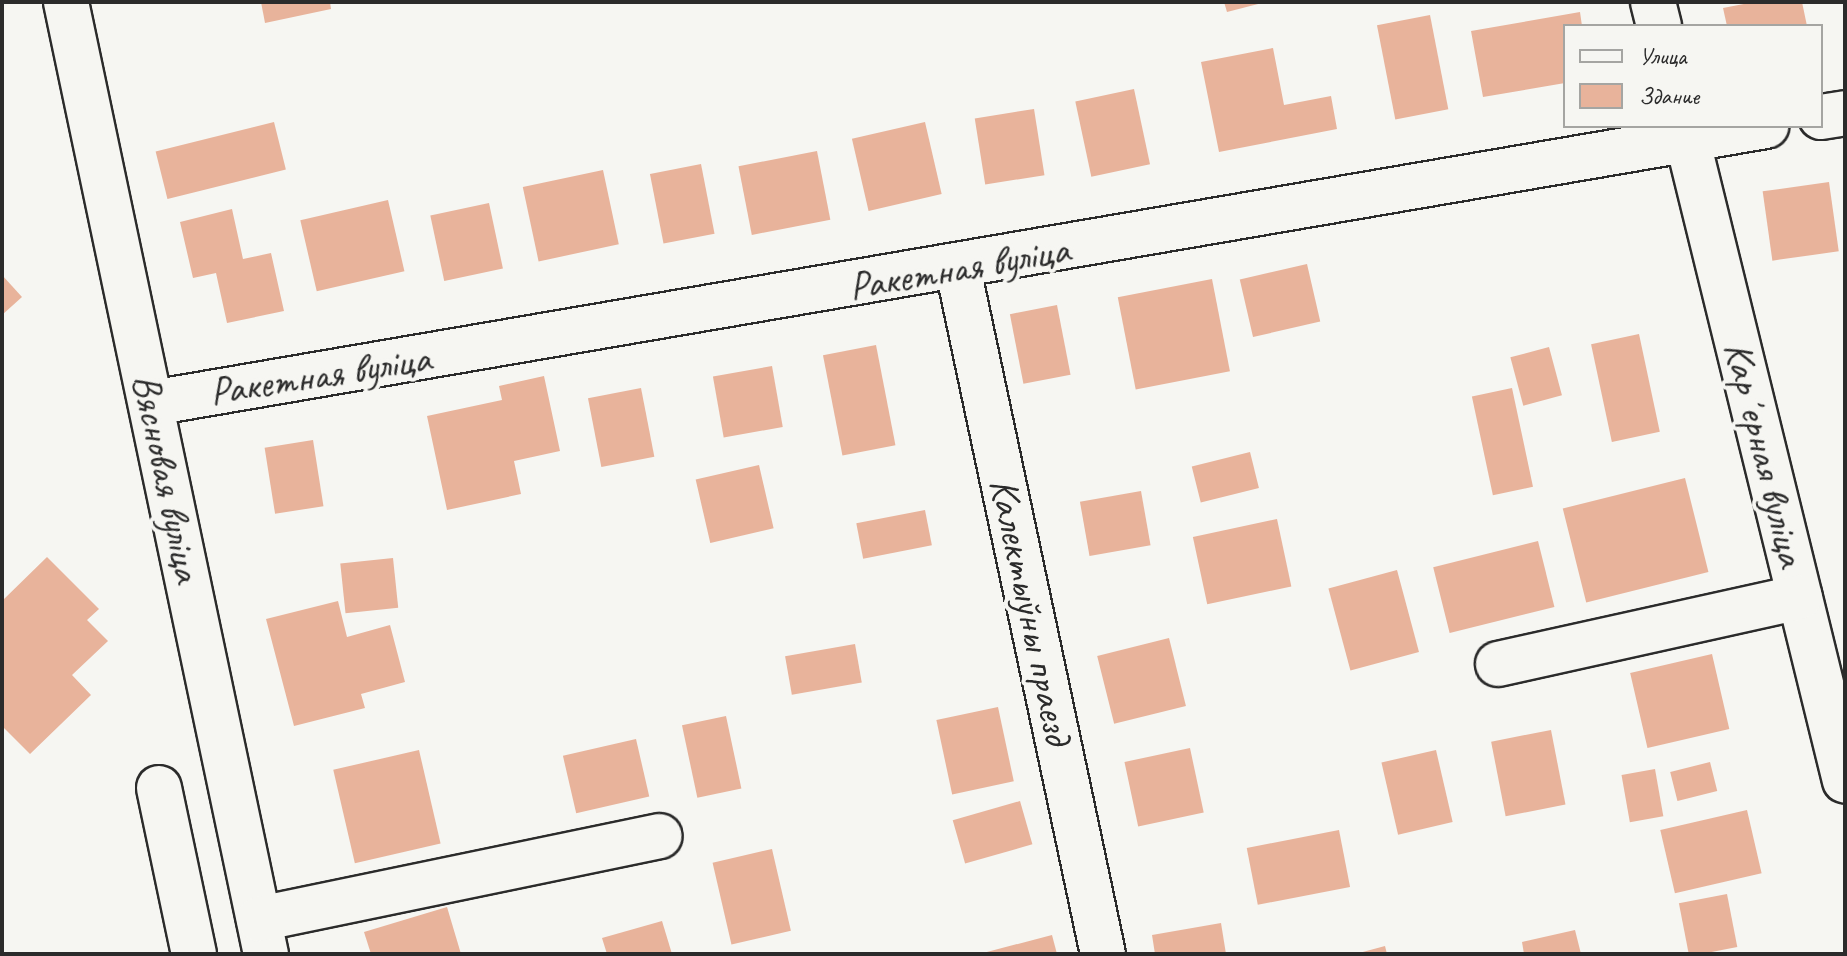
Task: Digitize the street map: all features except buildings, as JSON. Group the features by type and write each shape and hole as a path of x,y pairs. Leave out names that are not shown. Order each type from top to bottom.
{"street":[{"name":"Вясновая вуліца","path":"66,2 262,936"},
{"path":"1653,2 1658,24"},
{"path":"1823,117 1845,113"},
{"name":"Ракетная вуліца","path":"152,403 958,269 1686,132 1739,128"},
{"name":"Карʼерная вуліца","path":"1686,132 1800,597 1828,638 1845,781"},
{"name":"Калектыўны праезд","path":"958,269 1103,954"},
{"path":"1498,664 1800,597"},
{"path":"159,788 194,954"},
{"path":"262,936 659,836"}]}
